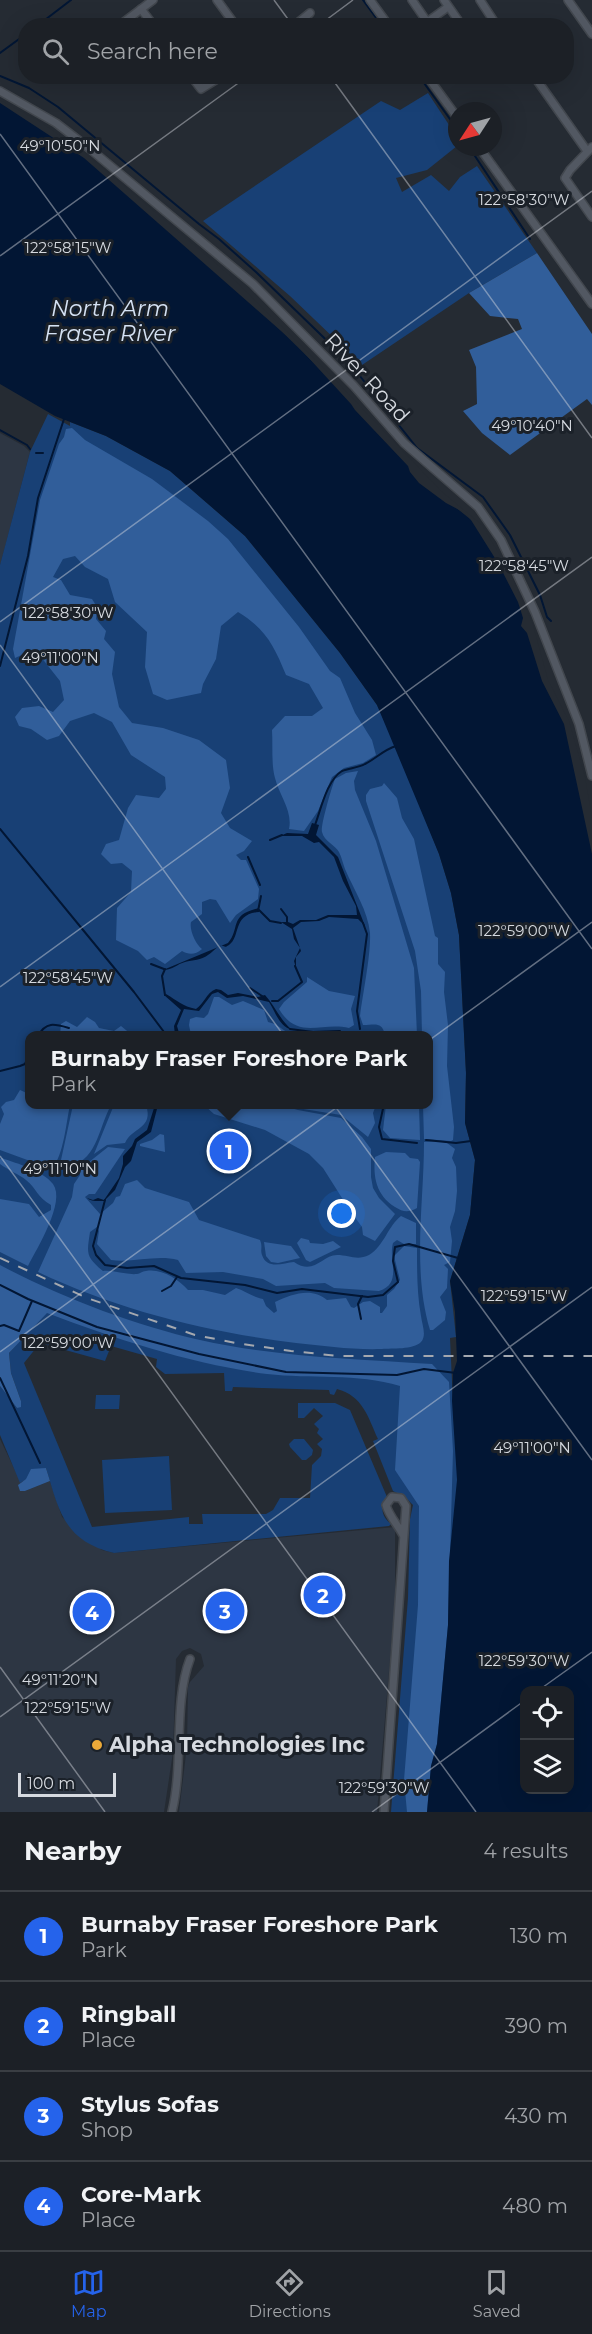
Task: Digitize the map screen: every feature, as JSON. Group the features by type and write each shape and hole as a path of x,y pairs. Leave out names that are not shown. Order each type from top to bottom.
{"street":[{"path":"129,18 153,0"},
{"path":"217,0 230,18"},
{"path":"370,0 383,18"},
{"path":"412,0 425,18"},
{"path":"480,0 492,18"},
{"path":"568,0 589,23 592,34"},
{"path":"434,18 446,3 457,18"},
{"path":"141,9 148,18"},
{"path":"304,18 310,13"},
{"path":"197,84 201,89 209,84"},
{"path":"433,84 448,105"},
{"path":"540,84 589,149 565,178 592,217"},
{"name":"River Road","path":"0,91 56,123 253,285 354,386 404,443 478,507 501,540 535,612 579,724 592,777"},
{"path":"485,156 592,304"},
{"path":"384,1812 403,1535 405,1503 401,1498 392,1497 386,1504 388,1512 403,1535"},
{"path":"172,1812 178,1780 184,1676 190,1659"}],"shaded area":[{"path":"428,93 448,123 448,153 427,170 396,178 402,192 431,175 449,191 460,177 477,166 537,253 469,293 362,365 290,296 203,221 381,101 400,110"},
{"path":"537,253 592,334 592,405 587,399 510,455 482,433 463,411 477,404 476,367 469,350 522,329 518,319 490,316 469,293"},
{"path":"48,414 70,426 70,422 106,436 170,471 245,536 340,653 377,705 397,748 439,854 451,893 459,935 466,1073 465,1123 475,1160 470,1215 450,1281 456,1337 450,1338 454,1425 463,1436 441,1812 391,1812 408,1598 410,1519 413,1505 405,1497 393,1491 373,1441 378,1439 359,1402 346,1392 337,1389 334,1395 330,1394 329,1390 233,1387 232,1391 225,1391 224,1373 165,1374 156,1367 157,1359 111,1346 105,1361 40,1343 24,1363 92,1527 189,1517 189,1524 203,1524 202,1514 266,1514 273,1510 280,1498 310,1498 312,1465 321,1456 322,1449 317,1444 323,1439 317,1433 319,1429 314,1424 323,1416 314,1408 304,1418 298,1418 298,1403 335,1403 350,1410 387,1497 383,1504 383,1511 385,1518 391,1524 389,1526 114,1553 84,1541 66,1522 55,1498 46,1468 20,1483 0,1435 0,1386 17,1408 21,1401 11,1373 9,1353 44,1315 0,1342 0,565 30,452"},
{"path":"72,428 85,440 152,479 228,539 299,627 330,671 340,678 355,713 372,740 376,755 363,763 344,768 332,777 318,811 304,831 289,829 289,816 274,773 272,730 285,716 312,716 323,708 309,684 286,675 268,639 256,625 238,612 221,626 216,659 203,684 201,693 167,700 153,694 145,667 147,632 115,602 108,579 85,567 75,556 63,559 53,577 61,580 70,595 92,599 97,607 96,619 106,631 104,639 115,652 112,674 119,707 132,723 163,728 199,740 226,760 230,788 221,813 230,828 252,841 244,851 236,855 241,860 246,860 259,889 258,899 236,915 230,923 216,900 210,899 202,902 202,914 191,922 191,929 197,944 202,949 192,954 182,951 165,964 154,957 147,960 138,951 116,940 117,908 131,892 132,871 122,863 111,864 101,854 106,844 119,840 128,808 136,795 159,798 166,789 165,777 131,755 112,722 94,713 70,721 59,736 47,740 31,729 19,726 15,717 22,708 39,706 53,712 64,700 60,681 41,657 26,653 15,658 13,649 40,500 59,444 66,429"},
{"path":"0,433 24,446 30,452 0,566"},
{"path":"358,771 354,781 355,790 376,841 414,968 417,1031 384,1031 380,1026 374,1024 363,1025 360,1016 369,952 369,925 339,852 322,832 335,779 346,773"},
{"path":"384,783 397,798 402,818 414,839 435,936 438,938 438,964 445,972 444,992 448,1025 447,1066 454,1127 451,1141 424,1139 423,1109 433,1109 433,1031 422,1031 421,991 415,951 366,801 366,795 370,789 382,786"},
{"path":"307,977 329,991 355,996 351,1009 354,1025 349,1028 339,1026 311,1028 302,1027 286,1019 279,1009 307,982"},
{"path":"214,997 219,997 232,1005 243,1001 264,1010 268,1022 285,1031 190,1031 190,1019 204,1018 208,1014"},
{"path":"87,1017 99,1028 114,1031 60,1031 61,1024 66,1021 77,1027"},
{"path":"121,1026 127,1031 114,1031"},
{"path":"20,1090 25,1092 25,1109 69,1109 62,1147 52,1169 0,1150 0,1124 4,1114 1,1107 6,1102 14,1100"},
{"path":"72,1109 109,1109 95,1144 84,1159 64,1168 61,1166"},
{"path":"112,1109 147,1109 145,1123 125,1143 107,1145 94,1154"},
{"path":"208,1109 294,1109 341,1118 362,1137 371,1149 373,1188 379,1198 395,1214 375,1241 363,1235 362,1227 323,1168 309,1154 265,1130 214,1114"},
{"path":"303,1109 374,1109 375,1123 368,1137 341,1115"},
{"path":"386,1109 419,1109 420,1140 390,1138 383,1130"},
{"path":"160,1134 164,1135 165,1152 140,1146 140,1144"},
{"path":"440,1141 455,1149 452,1158 456,1167 457,1191 455,1211 450,1227 452,1241 450,1262 444,1265 448,1269 447,1288 440,1297 446,1312 445,1320 430,1330 421,1284 420,1260 424,1142"},
{"path":"108,1147 125,1149 95,1194 85,1197 100,1214 113,1203 116,1197 120,1196 125,1184 137,1180 145,1188 189,1202 199,1220 260,1240 264,1260 271,1264 294,1262 307,1267 337,1255 365,1257 378,1247 401,1216 416,1223 416,1244 404,1244 397,1240 393,1243 393,1277 391,1283 379,1291 334,1288 325,1283 276,1286 263,1279 223,1272 186,1273 178,1260 170,1258 111,1260 97,1244 99,1231 97,1227 90,1232 88,1250 90,1258 103,1271 138,1274 145,1271 157,1271 174,1278 188,1290 203,1290 225,1295 236,1288 263,1299 266,1306 274,1313 277,1311 275,1302 295,1294 308,1293 327,1300 346,1298 354,1308 363,1302 370,1301 380,1307 380,1313 382,1313 387,1306 387,1295 400,1280 394,1256 404,1246 417,1248 418,1291 424,1330 423,1339 417,1345 408,1347 360,1349 296,1343 229,1333 131,1308 68,1286 38,1272 72,1197 74,1184 80,1175 79,1170"},
{"path":"386,1152 405,1153 420,1162 417,1208 408,1211 401,1210 389,1202 380,1191 375,1178 375,1157"},
{"path":"2,1158 43,1175 53,1184 56,1192 56,1202 49,1225 28,1266 0,1252 0,1199 29,1204 39,1217 51,1210 51,1205 26,1180 0,1164"},
{"path":"301,1238 309,1240 310,1243 323,1244 333,1241 341,1247 310,1262 306,1260 297,1243"},
{"path":"264,1242 291,1246 300,1258 278,1263 271,1262 266,1256"},
{"path":"0,1265 98,1309 175,1334 229,1346 287,1354 432,1364 449,1382 453,1451 448,1625 437,1744 431,1766 427,1812 407,1812 404,1780 418,1605 419,1506 395,1470 400,1386 367,1379 267,1374 239,1370 128,1342 47,1313 9,1353 11,1373 21,1401 21,1407 17,1408 0,1386"},
{"path":"96,1395 120,1395 119,1409 95,1409"},
{"path":"0,1439 25,1491 50,1481 62,1517 102,1550 114,1553 395,1527 395,1601 377,1812 179,1812 187,1746 188,1687 204,1666 201,1654 190,1648 182,1651 176,1659 173,1752 164,1812 0,1812"},
{"path":"294,1439 304,1439 313,1450 312,1455 306,1460 302,1460 290,1447 289,1444"},
{"path":"169,1456 172,1510 105,1513 102,1460"},
{"path":"46,1468 50,1481 20,1491 18,1485 26,1479 31,1469"}],"water":[{"name":"North Arm Fraser River","path":"0,101 93,162 223,274 317,366 439,494 480,527 508,576 530,626 545,681 566,722 592,836 592,1812 427,1812 431,1766 437,1744 448,1625 449,1561 457,1480 452,1401 453,1373 457,1361 455,1312 450,1281 470,1215 475,1160 465,1123 466,1073 459,935 451,893 439,854 377,705 340,653 245,536 170,471 106,436 55,416 0,384"},
{"path":"312,823 319,825 316,835 338,857 365,926 358,919 329,917 319,921 301,922 293,928 300,948 294,939 292,929 281,922 293,924 300,920 316,920 328,915 357,915 356,906 334,857 319,842 314,843 302,836 280,836 287,833 308,834"},
{"path":"259,908 259,912 250,914 241,921 229,945 221,946 228,943 243,914"},
{"path":"217,947 203,958 163,970"},
{"path":"216,989 228,995 238,993 258,997 265,995 292,1030 281,1022 269,1002 243,996 227,998 218,992 212,994 199,1011 184,1009 177,1026 178,1031 175,1031 174,1026 181,1010 164,995 196,1009"},
{"path":"154,1109 157,1109 151,1132 137,1142 131,1161 125,1167 115,1190 104,1201 87,1198 104,1200 119,1178 123,1156 135,1139 147,1130"}],"pier":[{"path":"0,100 39,121 84,152 225,271 320,364 441,491 482,525 511,574 533,625 548,680 569,721 585,777 592,818 592,854 564,724 542,681 527,633 521,626 523,618 518,602 498,563 471,520 465,513 446,503 419,483 408,466 296,344 84,158 0,103"}],"waterway":[{"path":"47,18 71,0"},
{"path":"363,0 376,18"},
{"path":"0,53 18,40"},
{"path":"0,76 18,83"},
{"path":"19,84 58,107 219,239 348,361 417,448 483,497 510,535 540,595 547,617 551,621"},
{"path":"425,84 448,116"},
{"path":"475,156 530,239"},
{"path":"0,666 28,556 38,498 64,419"},
{"path":"0,430 30,449"},
{"path":"36,453 43,453"},
{"path":"315,825 325,795 337,775 342,771 365,764 396,746"},
{"path":"0,829 163,1031"},
{"path":"270,840 282,835"},
{"path":"248,857 260,885"},
{"path":"258,911 261,896"},
{"path":"281,909 287,917 287,923"},
{"path":"259,910 270,921 281,923"},
{"path":"360,1029 357,1011 367,934 363,923"},
{"path":"151,964 164,969"},
{"path":"272,1001 278,1001 302,982 295,966"},
{"path":"165,969 162,976 165,995"},
{"path":"250,988 265,998"},
{"path":"41,1031 51,1025 69,1028"},
{"path":"290,1029 305,1031"},
{"path":"0,1071 25,1064"},
{"path":"383,1109 379,1127 382,1139 417,1143"},
{"path":"426,1140 456,1143 471,1141"},
{"path":"105,1200 93,1246 96,1255 105,1265 127,1268 154,1266 181,1278 245,1285 277,1293 302,1289 368,1297 383,1295 398,1282 393,1261 395,1247 409,1244 458,1258"},
{"path":"162,1291 171,1286 177,1277"},
{"path":"0,1285 97,1327 199,1354 286,1372 397,1375 424,1369 456,1373"},
{"path":"361,1319 358,1304 362,1296"},
{"path":"0,1326 4,1325 19,1331 32,1301"},
{"path":"0,1378 40,1463"}],"railway":[{"path":"0,1258 87,1298 195,1335 236,1343 339,1356 592,1356"}],"place":[{"name":"Burnaby Fraser Foreshore Park","path":"229,1151"},
{"name":"Ringball","path":"323,1595"},
{"name":"Stylus Sofas","path":"225,1611"},
{"name":"Core-Mark","path":"92,1612"},
{"name":"Alpha Technologies Inc","path":"97,1745"}]}
